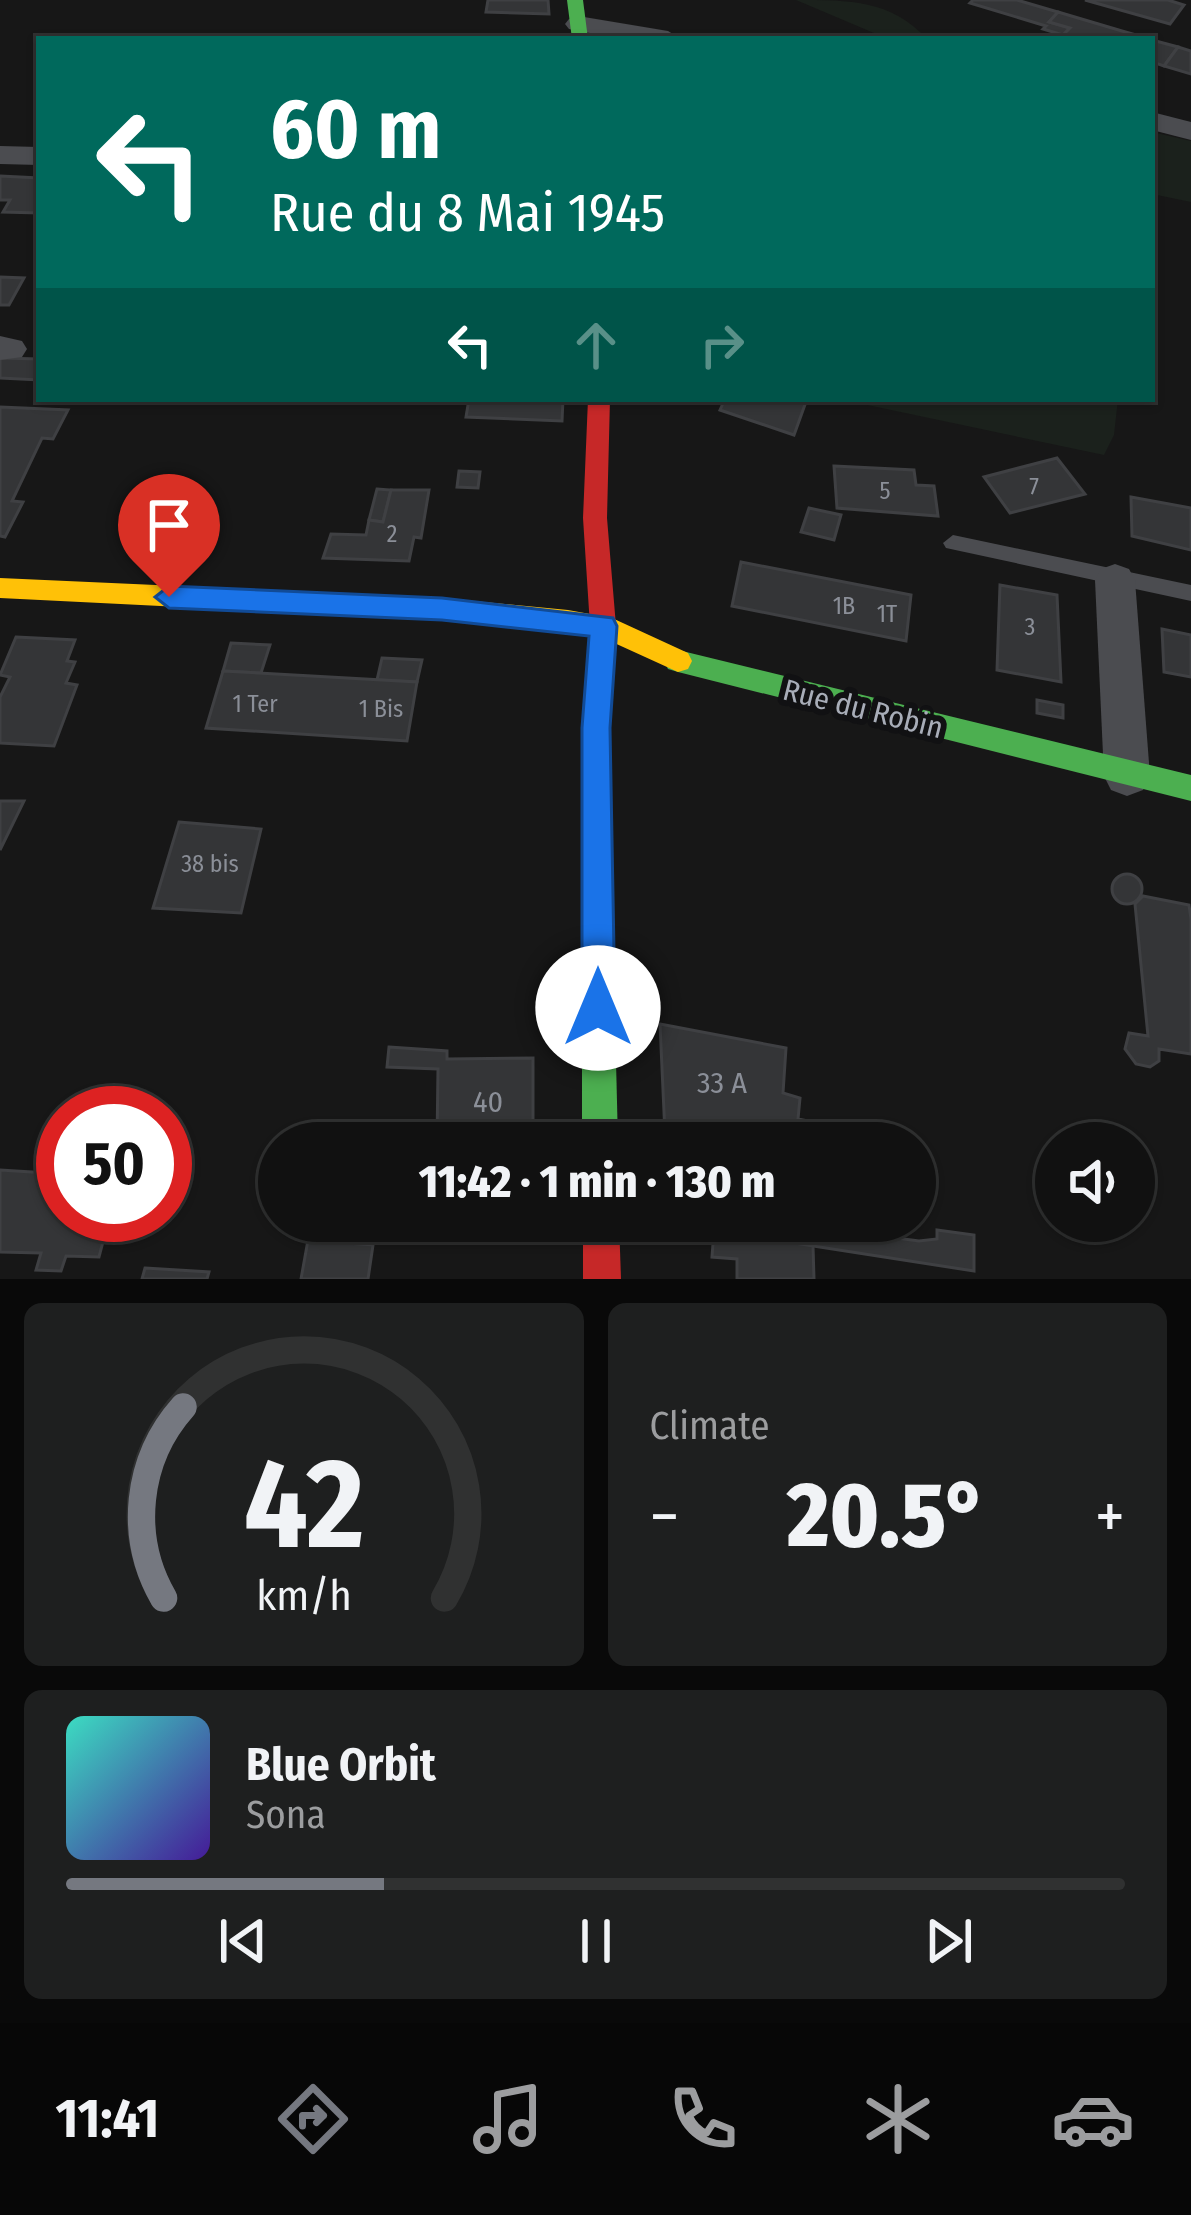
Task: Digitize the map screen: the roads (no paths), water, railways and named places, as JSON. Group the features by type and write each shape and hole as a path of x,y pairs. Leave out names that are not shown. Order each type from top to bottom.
{"street":[{"path":"578,21 653,36"},
{"path":"1155,122 1191,131"},
{"path":"0,154 36,156"},
{"path":"599,402 595,518 603,626 596,728 600,1122"},
{"path":"1115,580 1127,776"},
{"name":"Rue du Robin","path":"0,588 442,609 603,626 682,662 1127,776 1191,788"},
{"path":"601,1242 602,1279"}],"lane":[{"path":"953,543 1191,593"}]}
